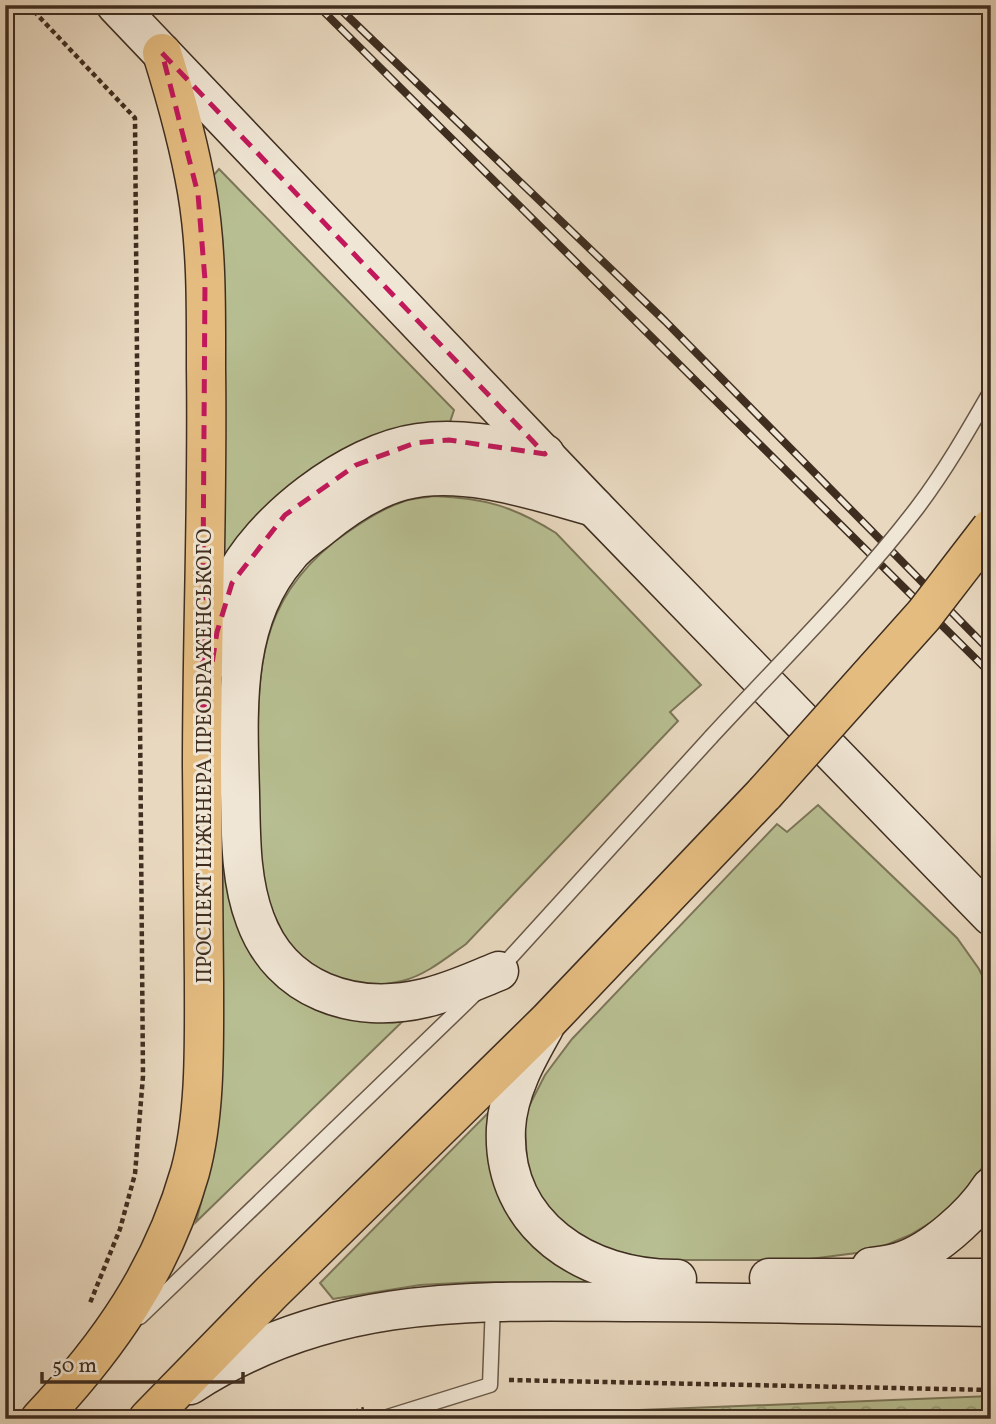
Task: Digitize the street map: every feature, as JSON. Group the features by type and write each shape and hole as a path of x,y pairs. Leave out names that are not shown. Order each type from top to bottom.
{"main road":[{"path":"116,5 988,918"},
{"name":"ПРОСПЕКТ ІНЖЕНЕРА ПРЕОБРАЖЕНСЬКОГО","path":"40,1419 93,1359 135,1300 159,1256 191,1169 200,1111 204,1041 202,727 207,439 205,280 198,194 182,119 162,53"},
{"path":"202,727 216,632 232,583 255,546 285,514 321,486 356,465 415,443 449,440 545,454"},
{"path":"499,971 454,990 422,999 365,1003 336,998 314,989 291,973 269,948 246,888 241,846 238,722 240,673 252,618 269,582 288,554 329,520 374,492 402,481 433,477 472,479 522,487 594,507"},
{"path":"160,1407 272,1292 548,1021 765,793 924,615 991,528"},
{"path":"548,1021 513,1094 506,1126 507,1159 516,1189 528,1212 548,1234 572,1252 625,1275 663,1279 991,1278"},
{"path":"806,1278 901,1262 937,1242 965,1220 991,1187"},
{"path":"160,1407 218,1366 260,1345 304,1329 407,1307 493,1301 991,1307"}],"lane":[{"path":"93,1359 171,1289 499,971 870,565 917,508 952,458 991,391"},
{"path":"381,1419 490,1385 493,1301"}],"path":[{"path":"29,5 135,118 143,1076 135,1174 120,1229 86,1313"},
{"path":"490,1380 991,1390"},
{"path":"329,1419 367,1408"}],"highlighted area":[{"path":"162,53 545,454 449,440 415,443 356,465 285,515 232,583 217,632 202,727 205,280 198,194"}],"green space":[{"path":"219,169 454,410 449,425 222,572 223,246 213,176"},
{"path":"434,496 498,505 526,516 556,533 701,685 670,712 678,721 466,944 411,978 387,984 355,982 324,973 298,955 286,940 264,894 258,848 260,679 274,620 288,593 307,567 334,542 366,519 393,505"},
{"path":"818,805 957,938 979,969 991,994 991,1149 986,1162 966,1192 943,1215 910,1235 872,1251 802,1260 651,1260 589,1244 562,1225 540,1200 528,1174 524,1116 545,1075 572,1039 777,824 787,832"},
{"path":"226,865 246,939 405,1019 196,1222 208,1176 221,866"},
{"path":"492,1109 490,1142 604,1283 477,1282 420,1285 333,1299 320,1283"},
{"path":"991,1396 991,1419 514,1419 515,1415"}],"railway":[{"path":"317,5 991,674"},
{"path":"336,5 665,321 991,652"}]}
